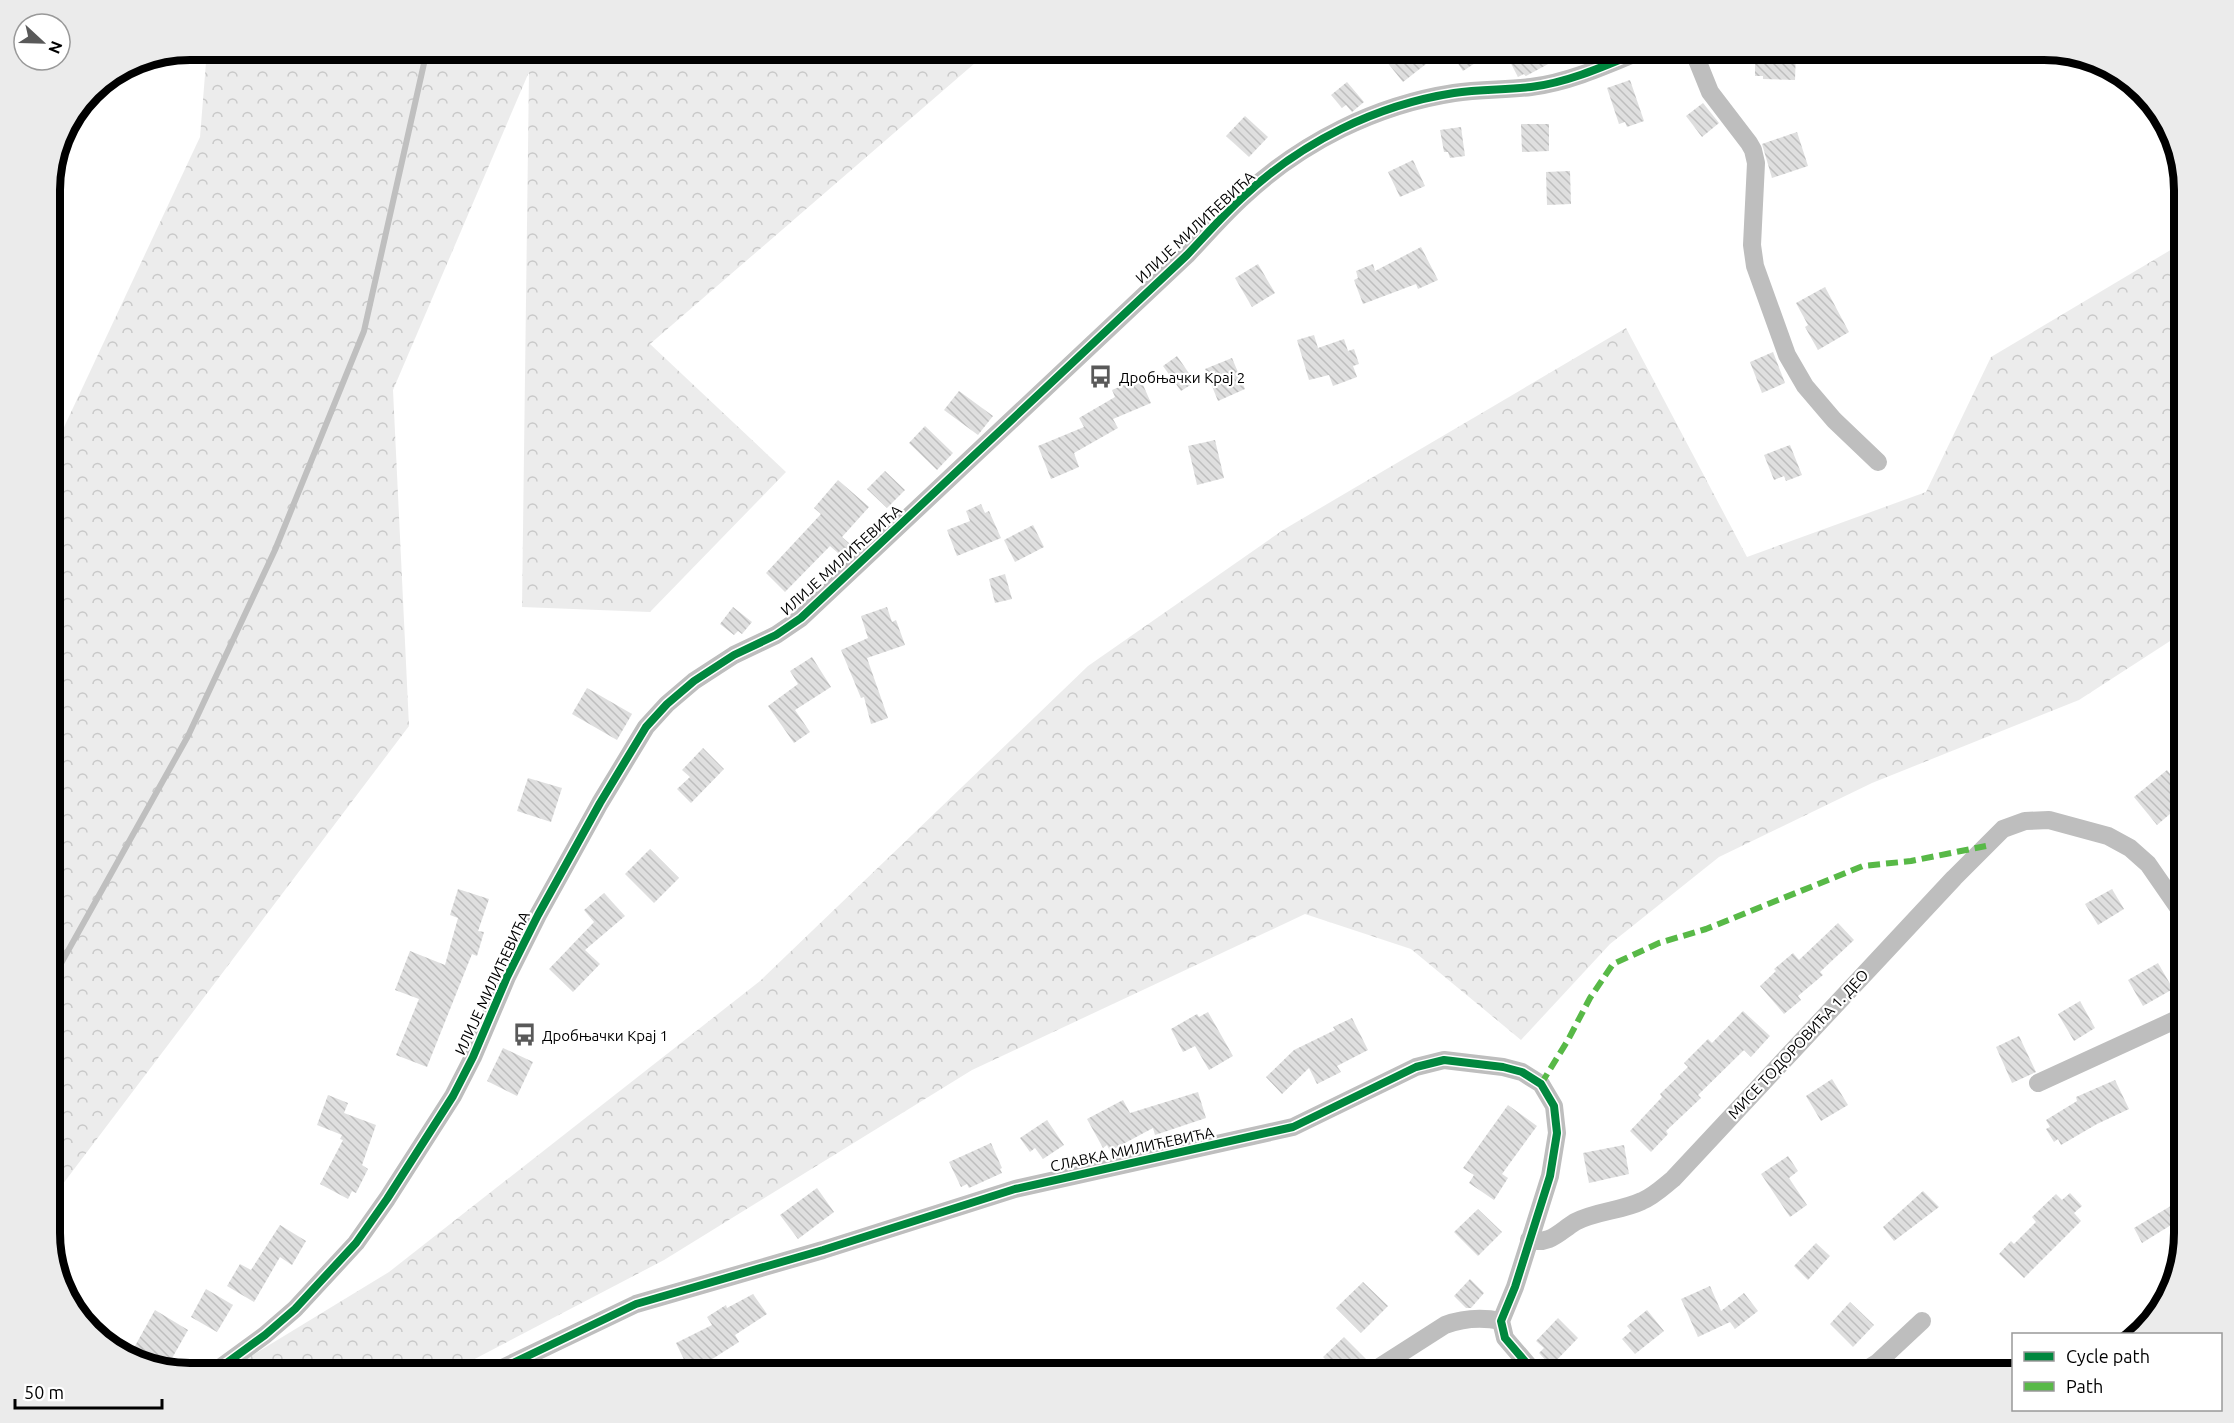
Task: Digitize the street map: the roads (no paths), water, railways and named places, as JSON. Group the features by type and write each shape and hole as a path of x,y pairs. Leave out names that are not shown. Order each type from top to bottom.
{"street":[{"name":"ИЛИЈЕ МИЛИЋЕВИЋА","path":"228,1363 295,1309 356,1243 387,1199 474,1057 507,977 538,915 600,803 646,727 667,704 694,681 734,655 776,635 801,618 1187,255 1245,195 1291,158 1340,129 1376,113 1455,93 1532,87 1576,77 1618,60"},
{"path":"1697,60 1710,92 1753,150 1756,163 1752,245 1755,266 1787,355 1805,386 1834,420 1878,462"},
{"name":"МИСЕ ТОДОРОВИЋА 1. ДЕО","path":"1529,1240 1539,1242 1550,1240 1576,1222 1608,1210 1641,1202 1673,1179 1946,886 2003,830 2025,821 2049,820 2108,836 2130,848 2148,864 2174,902"},
{"path":"2038,1083 2174,1021"},
{"name":"СЛАВКА МИЛИЋЕВИЋА","path":"515,1363 636,1304 823,1250 1015,1189 1293,1127 1416,1067 1444,1060 1503,1067 1522,1072 1541,1084 1554,1106 1557,1133 1550,1176 1515,1287 1501,1321"},
{"path":"1387,1363 1445,1325 1458,1320 1472,1319 1501,1321 1505,1338 1527,1363"},
{"path":"1877,1363 1922,1321"}],"waterway":[{"path":"60,965 188,736 275,550 364,331 425,60"}],"place":[{"name":"Дробњачки Крај 2","path":"1101,377"},
{"name":"Дробњачки Крај 1","path":"524,1035"}]}
